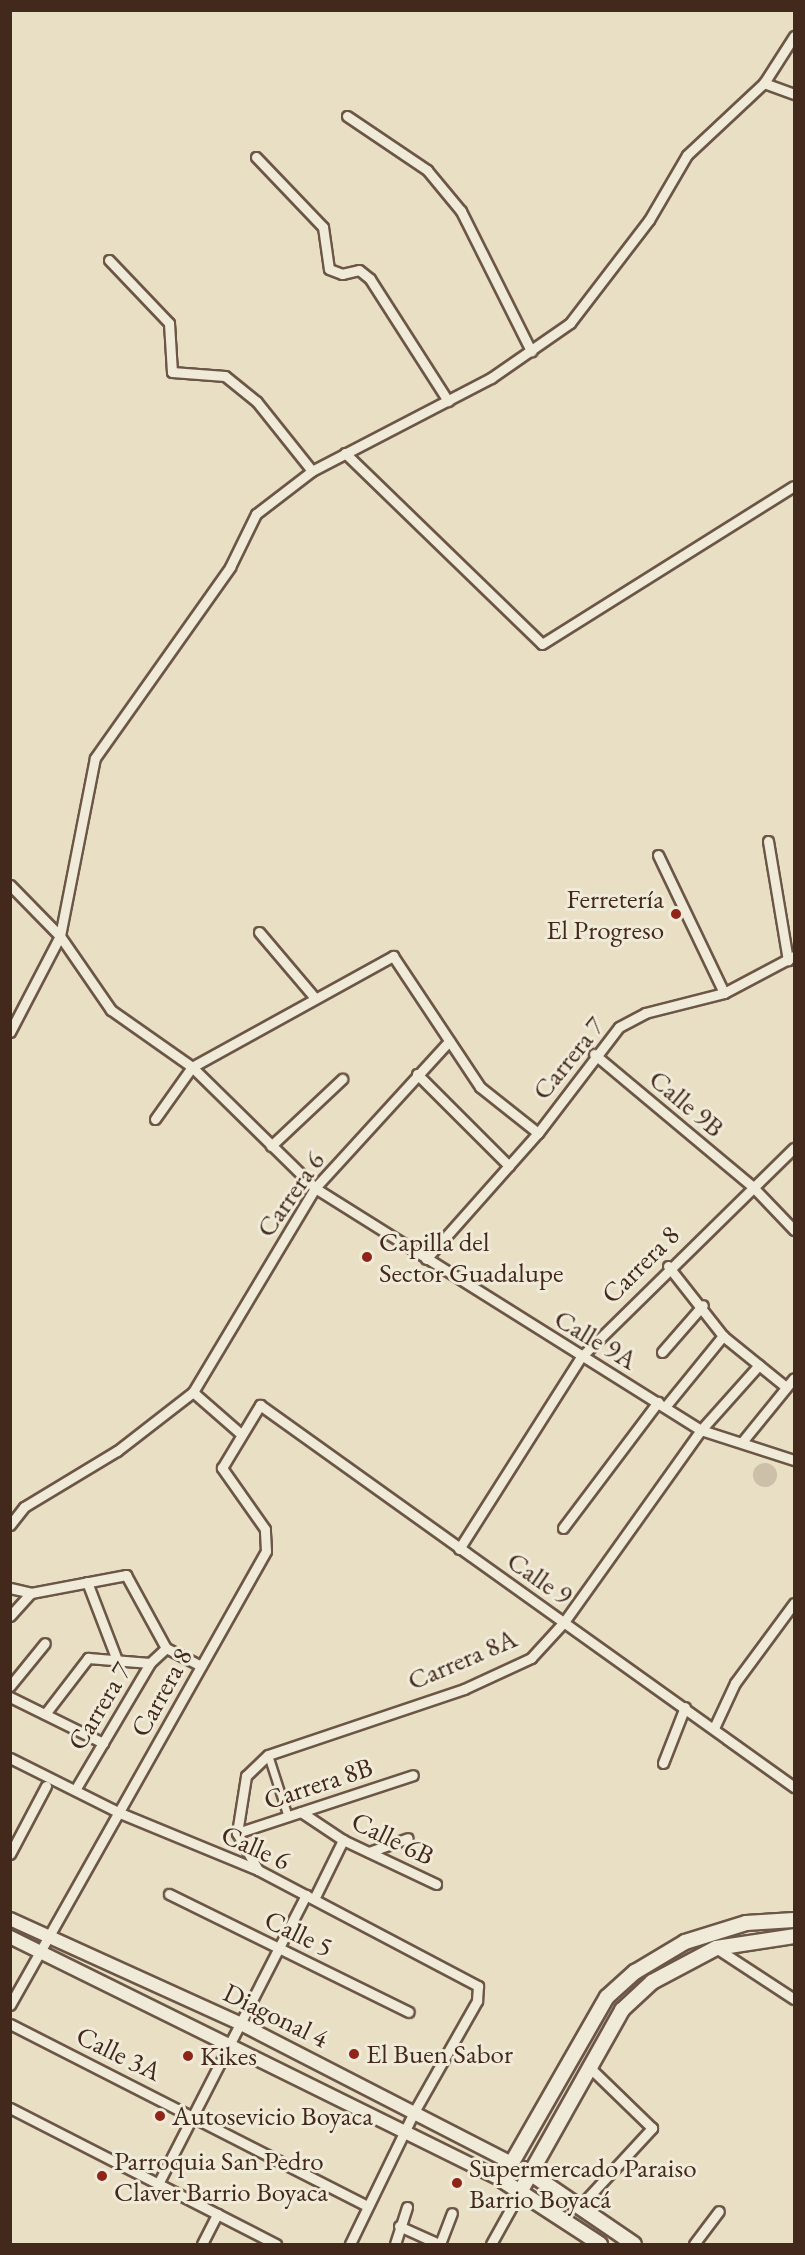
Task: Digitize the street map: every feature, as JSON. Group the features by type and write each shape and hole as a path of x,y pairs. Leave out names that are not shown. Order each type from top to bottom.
{"main road":[{"path":"502,2180 608,1997 635,1972 685,1942 746,1923 795,1920"},
{"path":"520,2192 588,2066 630,2003 680,1964 716,1948 795,1936"},
{"name":"Diagonal 4","path":"512,2163 581,2205 634,2244"},
{"name":"Diagonal 4","path":"502,2180 600,2244"}],"street":[{"path":"10,1032 60,936 94,758 230,567 256,514 312,471 448,401 531,351 570,323 649,220 687,155 764,83 795,36"},
{"path":"764,83 795,94"},
{"path":"347,116 427,170 461,211 531,351"},
{"path":"256,157 323,227 329,269 342,274 358,270 370,279 448,401"},
{"path":"109,260 169,323 172,372 225,376 257,402 312,471"},
{"path":"345,453 542,644 795,486"},
{"path":"768,841 791,958"},
{"path":"658,855 724,993"},
{"name":"Calle 9A","path":"10,885 60,936 111,1010 192,1067 315,1188 581,1357 662,1404 701,1430 795,1460"},
{"path":"259,932 315,998"},
{"path":"156,1119 192,1067 393,956 480,1087 538,1133"},
{"name":"Carrera 7","path":"426,1259 538,1133 594,1054 619,1027 645,1013 724,993 791,958"},
{"name":"Carrera 6","path":"194,1392 315,1188 449,1041"},
{"name":"Calle 9B","path":"594,1054 752,1186 795,1230"},
{"path":"417,1074 509,1166"},
{"path":"271,1146 342,1078"},
{"name":"Carrera 8","path":"459,1550 581,1357 668,1266 795,1148"},
{"path":"668,1266 704,1305 723,1336 786,1387"},
{"path":"662,1352 704,1305"},
{"path":"563,1528 662,1404 723,1336"},
{"name":"Carrera 8A","path":"237,1833 246,1776 268,1755 464,1689 531,1658 564,1622 701,1430 759,1365"},
{"path":"742,1442 795,1378"},
{"path":"10,1525 24,1507 117,1451 194,1392 241,1434"},
{"name":"Carrera 8","path":"10,2005 266,1551 265,1529 222,1468 260,1405"},
{"name":"Calle 9","path":"260,1405 459,1550 685,1707 795,1787"},
{"path":"10,1588 31,1593 122,1576 166,1648 201,1666"},
{"path":"87,1582 117,1660"},
{"path":"10,1616 31,1593"},
{"path":"714,1728 735,1683 795,1603"},
{"path":"10,1686 45,1643"},
{"name":"Carrera 7","path":"75,1790 150,1663 166,1648"},
{"path":"45,1714 88,1658 150,1663"},
{"path":"10,1697 103,1743"},
{"path":"663,1763 685,1707"},
{"path":"268,1755 288,1817"},
{"name":"Calle 6","path":"10,1758 120,1813 258,1870 478,1986 477,2001 414,2112"},
{"name":"Carrera 8B","path":"237,1833 413,1775"},
{"path":"10,1854 46,1786"},
{"name":"Calle 6B","path":"301,1812 343,1840 436,1884"},
{"path":"237,1833 258,1870"},
{"path":"369,1852 408,1838"},
{"path":"158,2184 231,2046 278,1948 343,1840"},
{"name":"Calle 5","path":"168,1894 409,2012"},
{"name":"Diagonal 4","path":"10,1919 52,1934 241,2024 512,2163"},
{"name":"Diagonal 4","path":"10,1937 43,1949 231,2046 406,2128 502,2180"},
{"path":"716,1948 795,1999"},
{"name":"Calle 3A","path":"10,2024 193,2115 367,2206"},
{"path":"581,2205 652,2128 588,2066"},
{"path":"10,2108 276,2244"},
{"path":"350,2244 414,2112"},
{"path":"491,2244 520,2192"},
{"path":"395,2244 407,2207"},
{"path":"694,2244 719,2211"},
{"path":"399,2226 439,2244 452,2213"},
{"path":"202,2244 217,2214"}],"shaded area":[{"path":"765,1463 774,1466 777,1475 774,1484 765,1487 756,1484 753,1475 756,1466"}],"place":[{"name":"Ferretería El Progreso","path":"676,914"},
{"name":"Capilla del Sector Guadalupe","path":"367,1257"},
{"name":"El Buen Sabor","path":"354,2054"},
{"name":"Kikes","path":"188,2056"},
{"name":"Autosevicio Boyaca","path":"160,2116"},
{"name":"Parroquia San Pedro Claver Barrio Boyaca","path":"102,2176"},
{"name":"Supermercado Paraiso Barrio Boyacá","path":"457,2183"}]}
